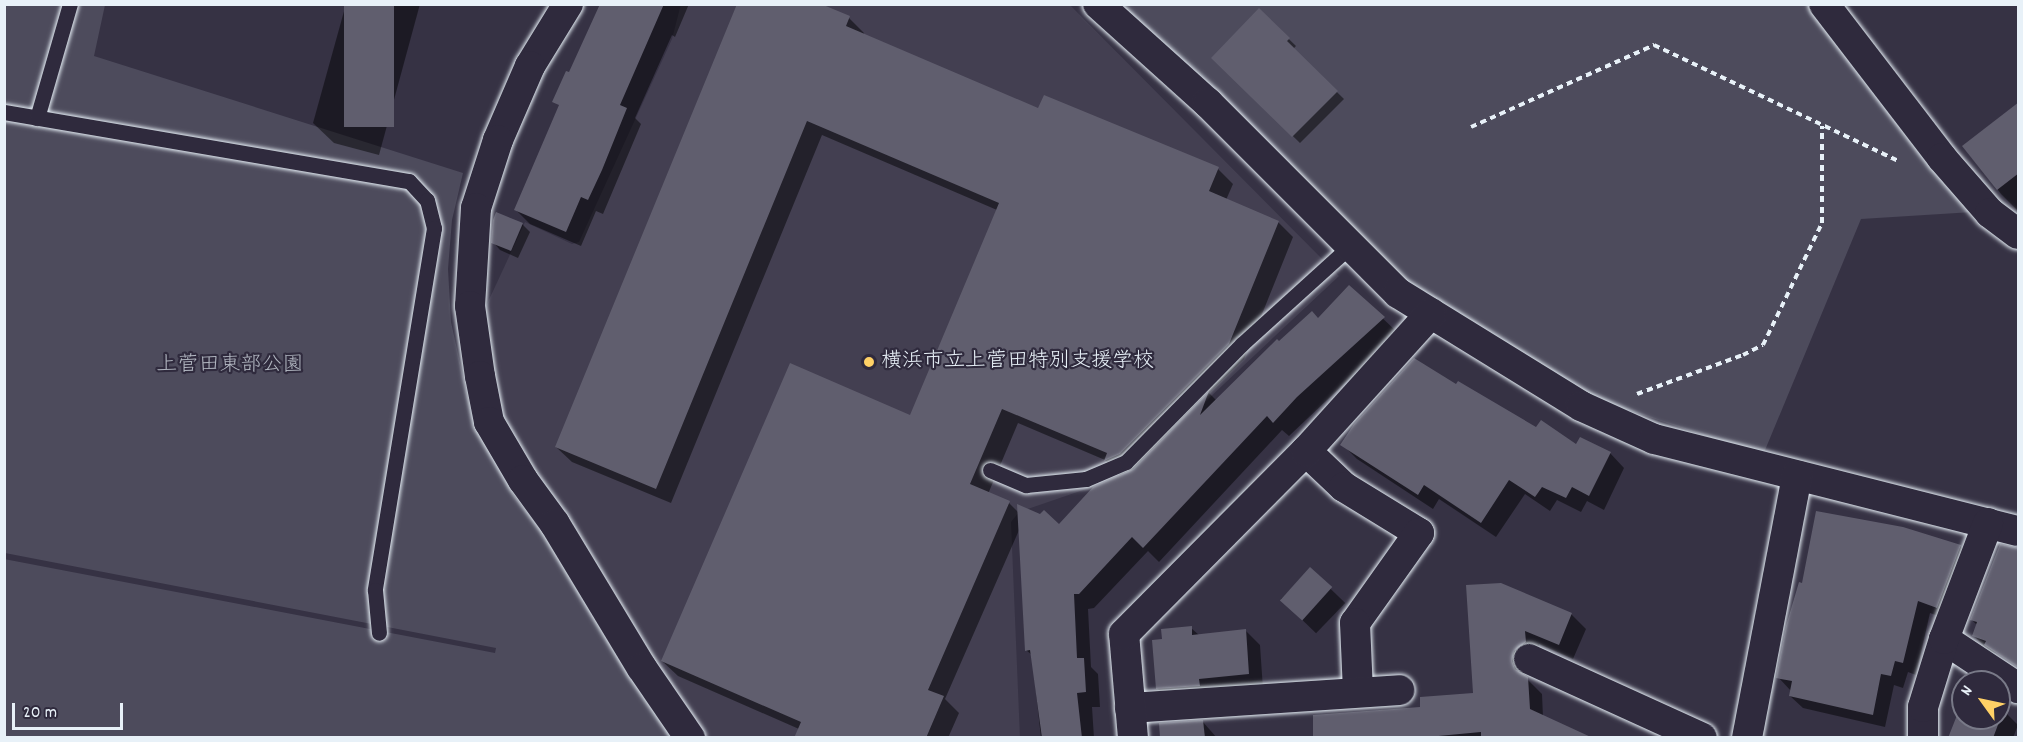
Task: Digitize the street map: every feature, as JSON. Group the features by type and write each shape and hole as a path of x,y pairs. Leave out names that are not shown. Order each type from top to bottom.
{"street":[{"path":"568,4 530,66 498,140 476,208 470,306 480,376 489,422 523,480 555,524 642,668 690,738"},
{"path":"1098,4 1208,104 1398,293 1571,400 1654,439 2019,531"},
{"path":"1824,4 1949,166 1990,213 2019,234"},
{"path":"1133,738 1124,634 1306,451 1431,313"},
{"path":"1306,451 1344,488 1419,533 1355,623 1358,692"},
{"path":"1747,738 1797,476"},
{"path":"1923,738 1923,707 1944,639 1988,523"},
{"path":"1944,639 2019,688"},
{"path":"1529,659 1702,738"},
{"path":"1130,708 1399,690"}],"lane":[{"path":"37,118 70,4"},
{"path":"4,112 409,182 427,200 434,228 375,590 379,633"},
{"path":"990,470 1026,485 1086,479 1126,462 1242,344 1350,246"}],"path":[{"path":"1471,127 1654,45 1881,152 1910,168"},
{"path":"1602,415 1640,391 1743,355 1763,345 1822,223 1822,126"}],"shaded area":[{"name":"横浜市立上菅田特別支援学校","path":"681,4 1070,5 1339,276 1127,475 1019,512 1011,522 1020,738 695,737 521,456 498,406 481,317 525,222 572,244 579,242 672,39"}],"green space":[{"name":"上菅田東部公園","path":"5,5 105,5 94,56 463,173 452,220 448,269 451,322 471,413 514,496 563,559 682,737 5,737 4,559 495,653 496,648 5,553"},
{"path":"1120,5 1807,5 1973,212 1861,219 1763,455 1601,401 1408,283"}],"building":[{"path":"344,4 394,4 394,127 344,127"},
{"path":"600,4 664,4 620,105 627,108 602,170 588,200 581,197 566,232 514,210 559,105 552,102 566,71 569,72"},
{"path":"737,4 821,4 850,16 846,26 1038,108 1044,95 1219,167 1209,191 1279,221 1229,344 1120,454 1104,461 1107,453 1002,409 970,484 1010,501 928,690 944,696 926,738 794,738 801,722 661,661 790,363 910,415 999,203 807,121 656,489 555,447"},
{"path":"1259,8 1290,38 1287,41 1338,91 1292,137 1211,58"},
{"path":"2019,102 2019,173 1997,190 1962,146"},
{"path":"496,212 523,223 511,251 491,243"},
{"path":"1349,285 1385,317 1297,397 1273,423 1267,416 1143,548 1132,537 1079,594 1074,594 1077,658 1084,658 1086,692 1077,693 1082,738 1042,738 1030,650 1025,651 1017,504 1040,514 1044,510 1059,524 1093,487 1133,469 1209,391 1200,415 1277,339 1279,341 1312,311 1318,318"},
{"path":"1414,358 1456,384 1458,381 1536,427 1541,420 1576,444 1580,437 1611,452 1589,496 1572,487 1566,498 1542,487 1535,497 1509,480 1481,523 1424,485 1418,495 1340,445 1354,424"},
{"path":"1816,511 1903,527 1961,545 1937,608 1918,601 1903,663 1895,661 1891,676 1881,674 1873,715 1789,696 1792,681 1776,678 1786,626 1799,582 1802,583"},
{"path":"2000,544 2019,548 2019,668 1984,645 1986,641 1972,636 1977,622 1970,620"},
{"path":"1310,567 1332,587 1302,621 1280,600"},
{"path":"1501,583 1572,613 1559,645 1525,631 1526,642 1514,651 1512,661 1515,669 1528,677 1530,709 1593,738 1481,738 1481,732 1417,738 1313,738 1313,715 1420,707 1420,697 1473,693 1466,585"},
{"path":"1192,626 1192,635 1246,629 1249,674 1199,679 1200,686 1156,689 1152,640 1162,639 1161,629"},
{"path":"1203,720 1205,738 1160,738 1159,723"},
{"path":"1951,730 1996,730 1993,738 1948,738"}],"place":[{"name":"横浜市立上菅田特別支援学校","path":"869,362"}]}
